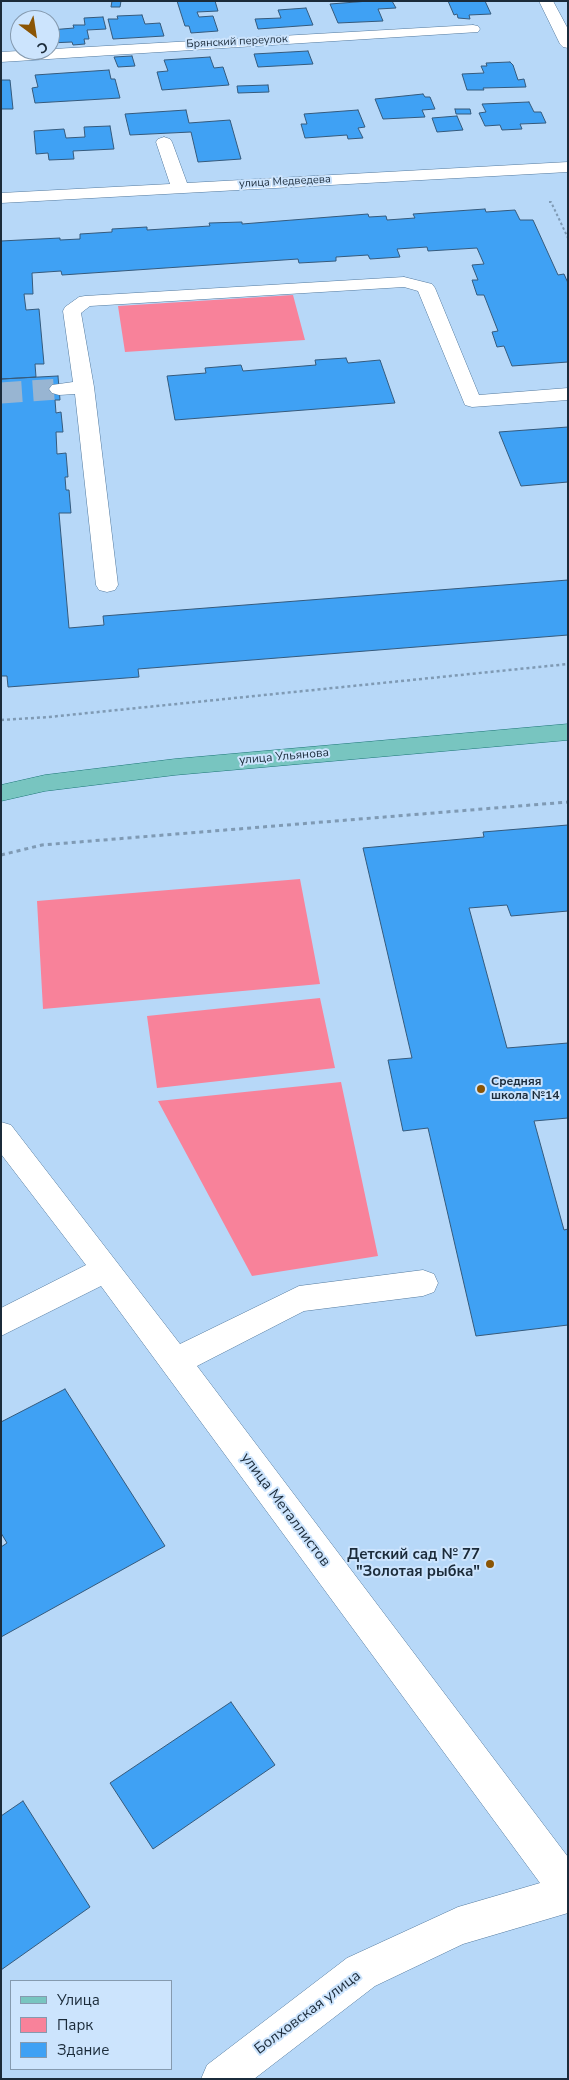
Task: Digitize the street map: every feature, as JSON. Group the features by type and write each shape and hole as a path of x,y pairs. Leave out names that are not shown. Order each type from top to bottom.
{"main road":[{"name":"улица Ульянова","path":"1,793 45,783 175,767 568,732"}],"street":[{"path":"546,1 568,44"},
{"name":"Брянский переулок","path":"1,57 473,29"},
{"path":"164,142 180,188"},
{"name":"улица Медведева","path":"1,198 568,167"},
{"path":"107,585 84,387 72,311 85,301 404,282 426,288 472,401 568,394"},
{"path":"59,389 84,387"},
{"name":"улица Металлистов","path":"1,1133 106,1269 568,1889"},
{"path":"1,1323 106,1269"},
{"path":"175,1362 299,1299 423,1283"},
{"name":"Болховская улица","path":"221,2079 361,1972 458,1926 568,1894"}],"path":[{"path":"1,720 568,664"},
{"path":"1,855 52,844 568,802"}],"green space":[{"path":"293,295 305,340 125,352 118,306"},
{"path":"300,879 320,984 43,1009 37,901"},
{"path":"320,998 335,1068 157,1088 147,1016"},
{"path":"341,1082 378,1256 252,1276 158,1101"}],"building":[{"path":"112,1 121,1 120,7 111,7"},
{"path":"177,1 215,1 218,11 197,12 199,17 213,16 218,31 191,33 189,26 185,26"},
{"path":"392,1 396,8 378,9 383,21 338,23 330,4"},
{"path":"448,1 485,1 491,14 469,15 470,19 458,18 457,14 454,15"},
{"path":"306,8 313,25 258,29 255,19 281,18 278,10"},
{"path":"142,15 145,24 160,23 164,36 113,39 108,19 118,19 117,16"},
{"path":"103,17 106,29 87,30 89,39 84,39 85,44 73,45 72,42 60,43 60,29 74,28 73,25 85,25 84,18"},
{"path":"308,51 313,64 258,67 254,54"},
{"path":"132,56 135,66 118,67 114,57"},
{"path":"210,57 214,68 223,67 229,85 162,90 157,72 168,71 164,60"},
{"path":"510,62 513,65 518,80 524,79 526,87 467,90 462,74 484,73 481,66 487,66 486,63"},
{"path":"109,70 111,79 115,79 120,98 35,103 32,88 38,87 35,75"},
{"path":"1,80 10,80 13,109 1,109"},
{"path":"268,85 269,92 238,93 237,86"},
{"path":"423,94 425,97 430,97 435,109 422,110 425,117 383,119 375,99"},
{"path":"529,102 534,112 541,112 546,123 520,124 522,129 502,130 500,125 485,126 479,113 486,112 482,104"},
{"path":"455,109 470,109 471,114 456,114"},
{"path":"186,110 189,123 230,120 241,159 198,162 191,132 130,135 125,114"},
{"path":"358,110 365,127 358,128 363,138 348,139 347,135 305,138 301,124 307,124 304,114"},
{"path":"457,116 463,130 437,132 432,118"},
{"path":"110,126 114,149 73,151 74,159 49,160 48,153 36,154 34,131 64,129 66,138 85,137 84,127"},
{"path":"485,209 486,212 515,210 520,220 533,220 558,275 564,274 568,283 568,362 512,366 504,346 497,347 492,332 498,331 484,295 477,295 472,280 478,280 472,265 484,264 477,248 428,251 427,247 397,249 400,257 370,259 368,255 336,257 336,261 299,263 298,259 62,275 61,271 32,273 33,294 24,294 26,310 39,309 44,364 35,364 36,377 1,379 1,241 60,238 60,240 80,239 80,234 112,232 112,229 147,227 147,230 210,226 209,223 242,222 242,224 368,214 369,217 386,216 387,220 415,218 413,214"},
{"path":"346,358 348,363 380,360 395,403 175,420 167,376 206,373 205,368 241,365 243,371 316,365 315,360"},
{"path":"58,376 60,400 55,400 56,413 61,412 63,432 56,432 57,454 66,453 68,477 65,477 66,490 69,490 71,513 59,513 69,628 104,625 103,616 568,580 568,635 138,669 139,677 8,687 7,676 1,676 1,379"},
{"path":"568,427 568,482 521,486 499,432"},
{"name":"Средняя школа №14","path":"568,825 568,911 511,916 507,905 469,908 507,1048 568,1043 568,1118 534,1121 564,1230 568,1229 568,1325 476,1336 428,1128 403,1131 388,1060 412,1058 363,848 484,837 483,832"},
{"path":"65,1389 165,1546 1,1637 1,1547 7,1543 1,1533 1,1422"},
{"path":"231,1702 275,1765 153,1849 110,1783"},
{"path":"23,1801 90,1907 1,1970 1,1816"}],"tunnel":[{"path":"1,393 59,389"}],"place":[{"name":"Средняя школа №14","path":"481,1089"},
{"name":"Детский сад № 77 \"Золотая рыбка\"","path":"490,1564"}]}
